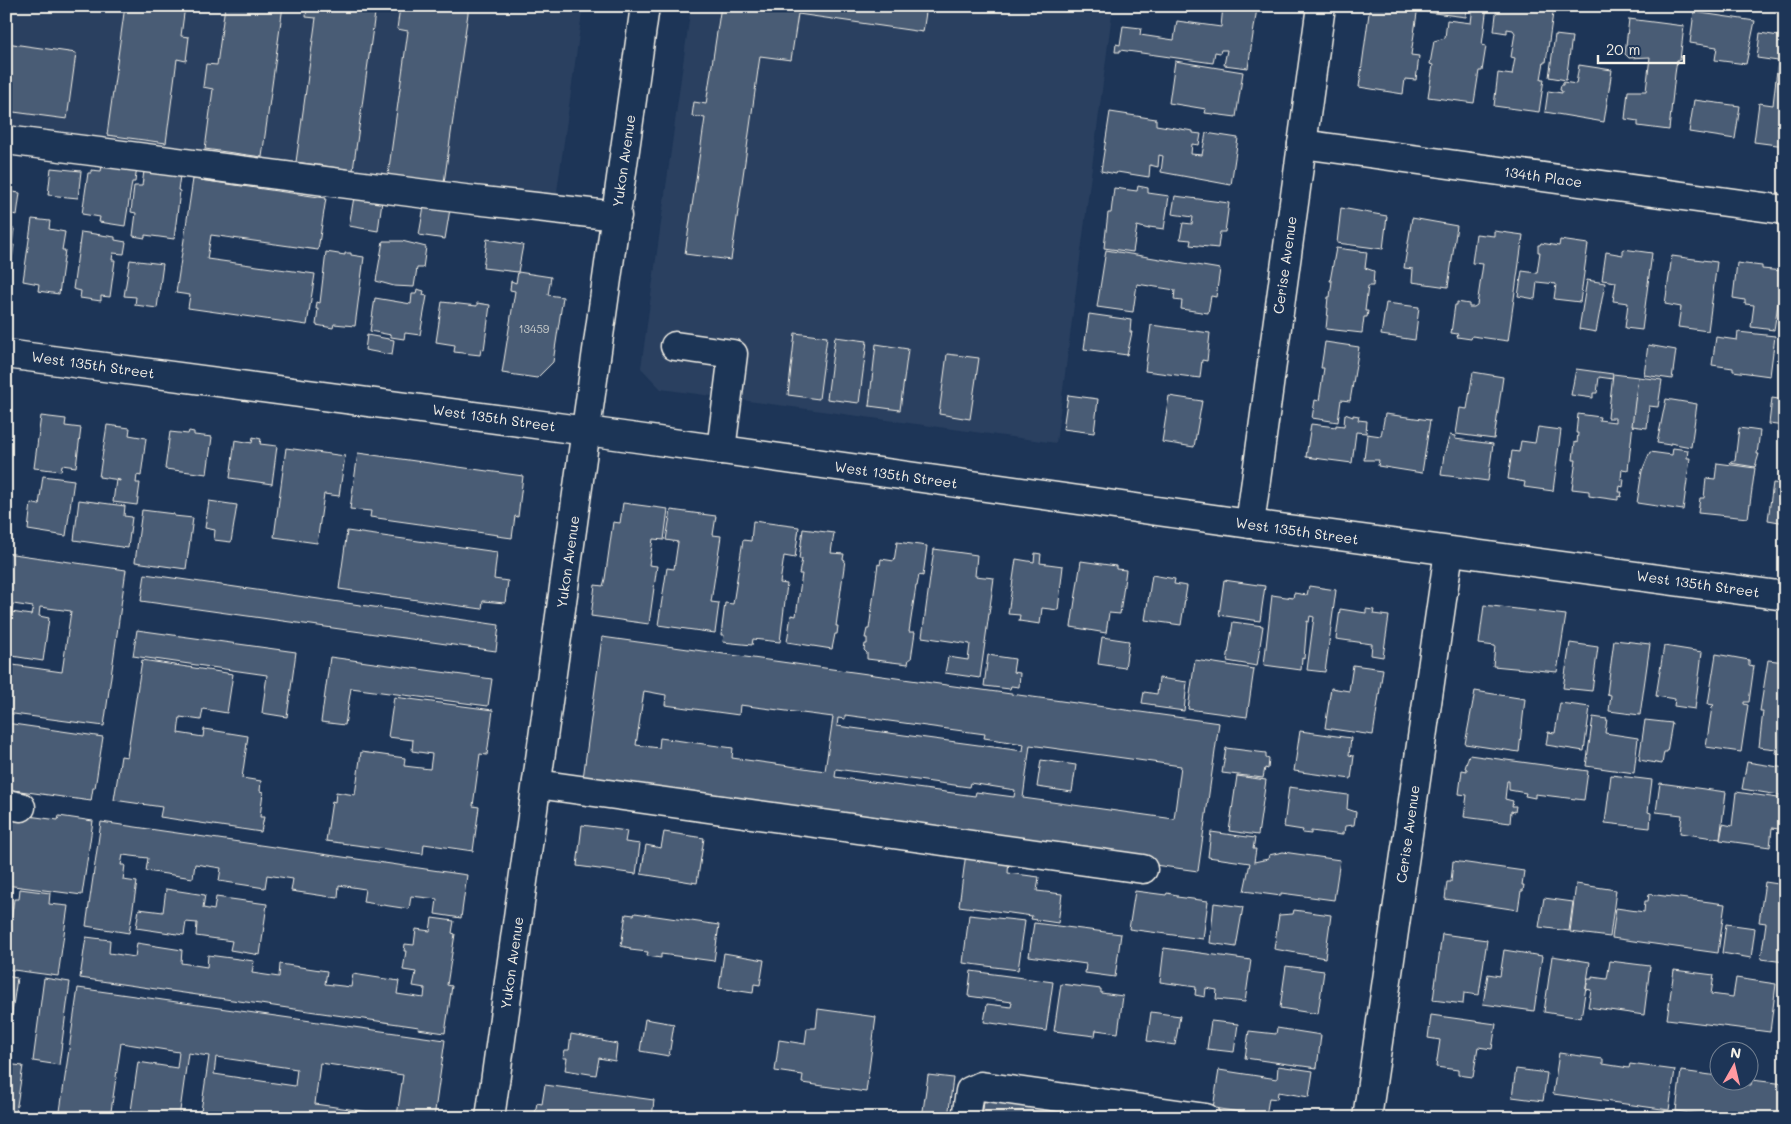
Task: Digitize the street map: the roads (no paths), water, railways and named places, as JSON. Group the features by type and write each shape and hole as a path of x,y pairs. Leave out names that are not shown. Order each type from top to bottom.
{"street":[{"name":"Yukon Avenue","path":"490,1118 645,6"},
{"name":"Cerise Avenue","path":"1250,524 1321,6"},
{"path":"6,140 465,199 617,216"},
{"name":"134th Place","path":"1302,144 1785,210"},
{"path":"675,346 733,354 721,450"},
{"name":"West 135th Street","path":"6,354 587,431 1250,524 1785,596"},
{"name":"Cerise Avenue","path":"1368,1118 1449,551"},
{"path":"538,784 1143,869"},
{"path":"966,1118 970,1091 981,1086 1206,1118"}]}
